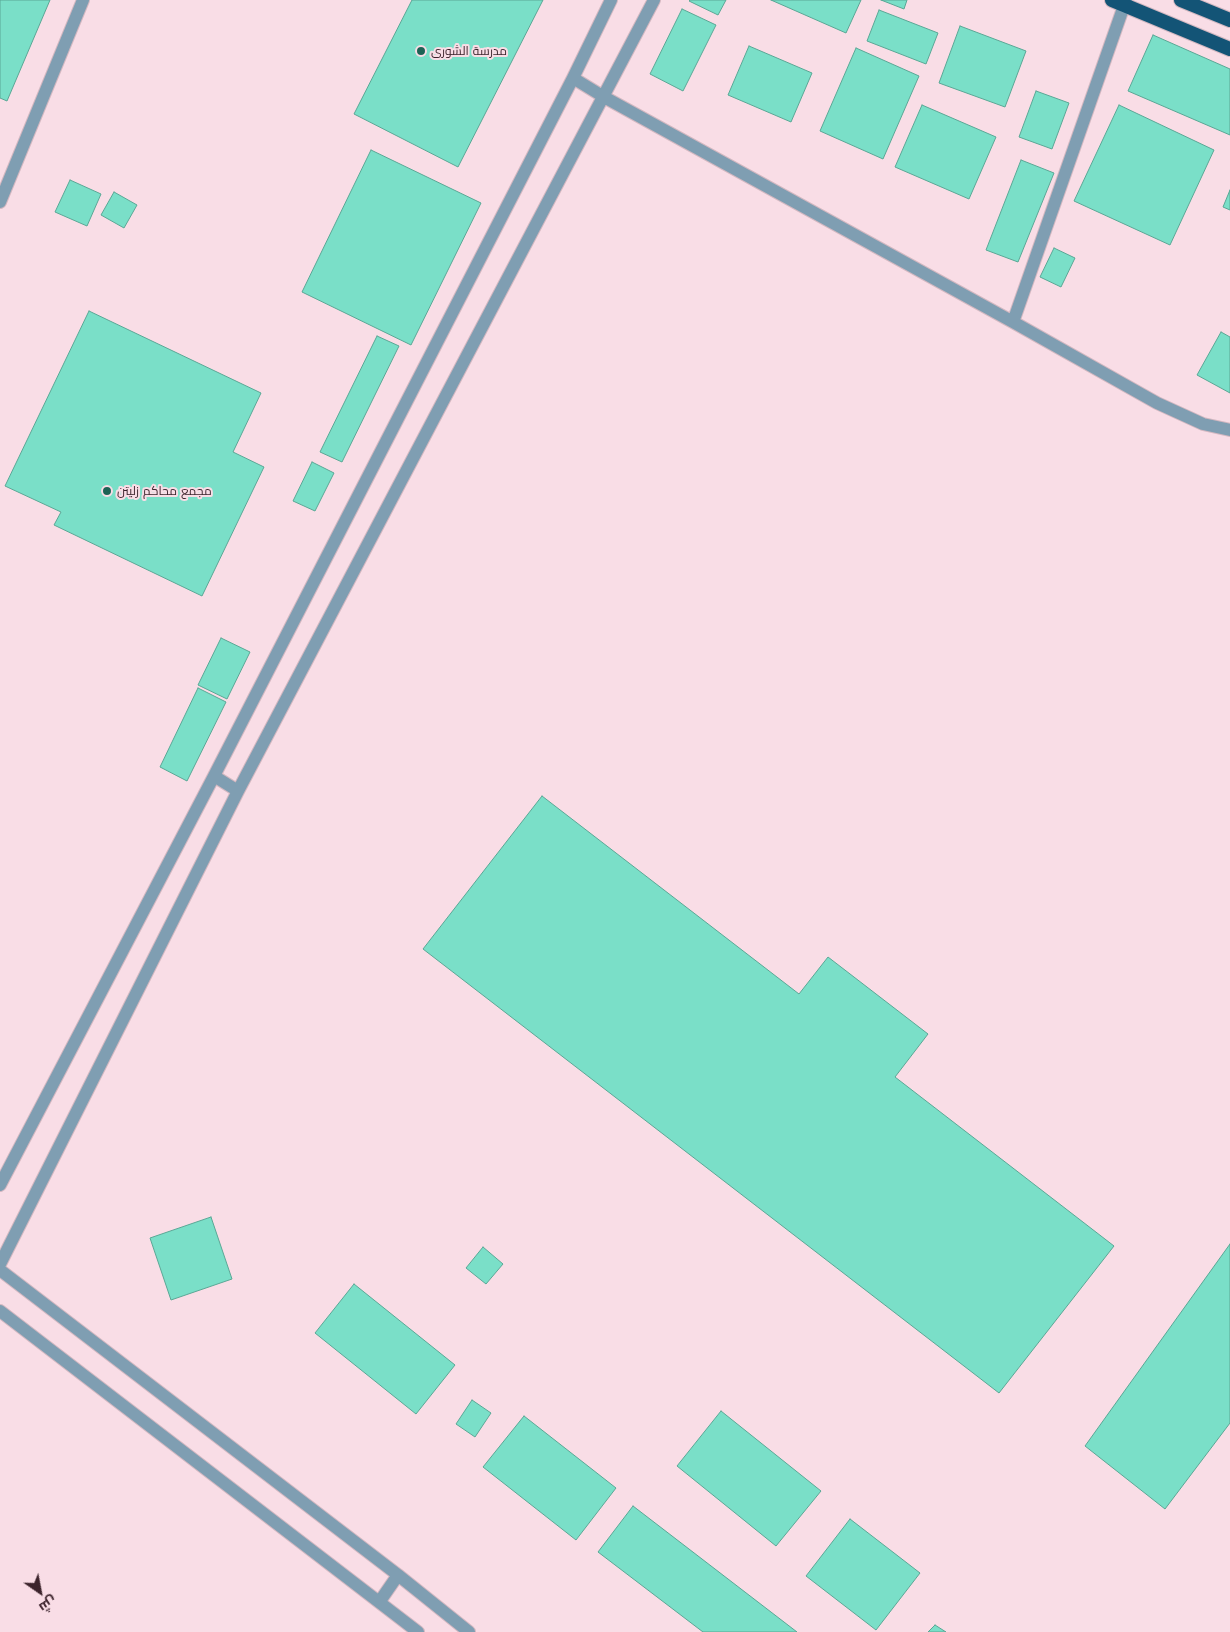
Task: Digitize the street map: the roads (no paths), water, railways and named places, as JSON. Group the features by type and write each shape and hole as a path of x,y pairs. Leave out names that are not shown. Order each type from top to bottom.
{"highway":[{"path":"1181,0 1230,20"},
{"path":"1121,2 1230,49"}],"street":[{"path":"1,196 83,0"},
{"path":"0,1186 214,776 573,78 611,0"},
{"path":"0,1264 238,791 654,0"},
{"path":"1013,322 1121,2"},
{"path":"573,78 1157,404 1203,424 1230,430"},
{"path":"214,776 238,791"},
{"path":"0,1270 398,1575 469,1632"},
{"path":"0,1311 418,1632"},
{"path":"380,1601 398,1575"}],"place":[{"name":"مدرسة الشورى","path":"421,51"},
{"name":"مجمع محاكم زليتن","path":"107,491"}]}
